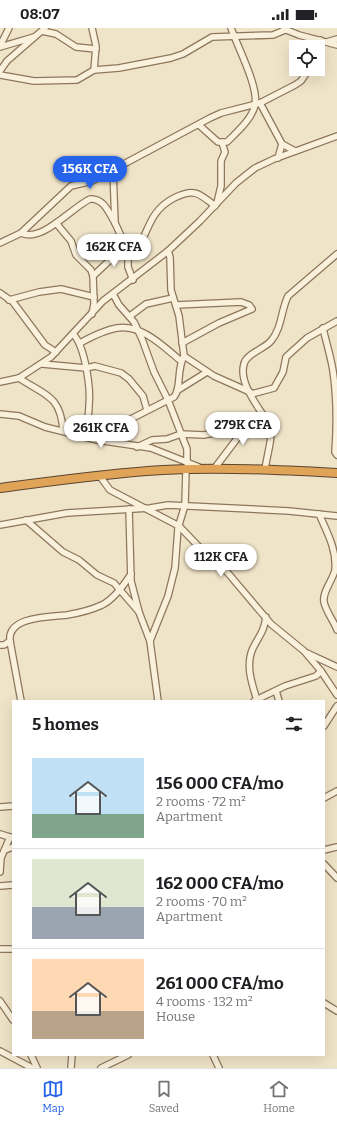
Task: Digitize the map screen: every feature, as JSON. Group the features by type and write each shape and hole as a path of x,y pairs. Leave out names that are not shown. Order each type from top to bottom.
{"highway":[{"path":"0,488 99,475 187,466 204,469 337,473"}],"street":[{"path":"0,46 9,28"},
{"path":"92,28 96,49 94,70"},
{"path":"231,28 258,104 282,144 295,151"},
{"path":"0,75 34,81 74,80 80,79 85,74 94,70 119,68 171,58 183,54 212,37 273,35 284,29 320,40"},
{"path":"0,71 7,61 43,30 56,34 74,46 96,49"},
{"path":"238,46 242,36"},
{"path":"0,46 36,37"},
{"path":"327,42 337,39"},
{"path":"327,42 337,45"},
{"path":"0,243 20,233 71,186 88,183 113,171 221,113 258,104 295,85 301,81 304,76"},
{"path":"199,125 215,140 222,143 227,142 240,129 258,104"},
{"path":"0,382 19,378 51,357 104,301 133,280 168,251 216,205 236,183 255,168 295,151 337,136"},
{"path":"216,205 222,186 222,161 225,152 222,143"},
{"path":"278,158 282,144"},
{"path":"113,171 115,223"},
{"path":"93,276 110,261 128,254 138,248 148,224 159,207 166,202 181,195 194,192 200,194 216,205"},
{"path":"20,233 27,236 38,234 86,201 94,199 102,203 115,223 128,254 128,267 133,280"},
{"path":"56,223 71,241 76,255 87,265 93,276 94,297 92,315"},
{"path":"168,251 170,257 170,284 176,305 184,356 178,370 178,390"},
{"path":"265,470 271,429 246,385 243,373 244,363 248,357 266,347 273,339 278,330 284,304 288,296 337,254"},
{"path":"9,300 39,292 61,289 94,297"},
{"path":"0,293 17,307 45,345 56,352"},
{"path":"113,294 119,305 130,316 138,332 158,381 168,400 187,449 185,505 179,526 175,568 168,596 150,641"},
{"path":"130,316 146,304 174,298"},
{"path":"176,305 241,302 249,305 252,309 219,323 182,343"},
{"path":"184,356 228,384 251,393 274,388 283,372 286,357 307,338 322,328 337,322"},
{"path":"80,343 115,328 124,328 138,332 160,343 181,361"},
{"path":"322,328 336,384 337,414 335,452 337,455"},
{"path":"74,334 80,343 86,368 90,404 86,437"},
{"path":"51,357 53,364"},
{"path":"42,364 104,368 125,376 143,396 147,410"},
{"path":"86,437 174,397 178,390 207,372"},
{"path":"19,378 50,396 61,416 63,431"},
{"path":"0,414 18,416 86,437 137,447 152,448 187,466"},
{"path":"214,469 242,432 264,416"},
{"path":"137,447 152,440 181,434 204,435 251,425"},
{"path":"99,475 110,490 179,526 201,549 227,572 266,617 304,651 321,671 337,696"},
{"path":"0,525 67,513 185,505 337,516"},
{"path":"129,509 131,574 140,612 150,641 158,700"},
{"path":"319,514 333,544 335,554 336,569 324,595 324,601 337,630"},
{"path":"26,520 63,552 79,560 97,575 114,583 140,612"},
{"path":"21,700 10,641 10,633 12,628 29,619 90,610 110,600 131,574"},
{"path":"266,617 263,633 253,650 250,666 250,676 256,700 285,686 316,676 321,671"},
{"path":"0,645 4,645 10,641"},
{"path":"304,651 337,667"},
{"path":"276,691 279,700"},
{"path":"325,724 337,706"},
{"path":"325,797 337,791"},
{"path":"0,807 12,806"},
{"path":"0,834 12,837 2,858 0,872"},
{"path":"5,850 12,847"},
{"path":"325,850 337,847"},
{"path":"325,865 337,878"},
{"path":"0,886 12,885"},
{"path":"2,949 12,953"},
{"path":"0,1001 12,1019"},
{"path":"325,1004 337,1011"},
{"path":"0,1051 32,1068"},
{"path":"31,1056 37,1068"},
{"path":"69,1056 71,1067"},
{"path":"71,1067 72,1056"},
{"path":"101,1068 126,1056"},
{"path":"213,1056 219,1068"}]}
